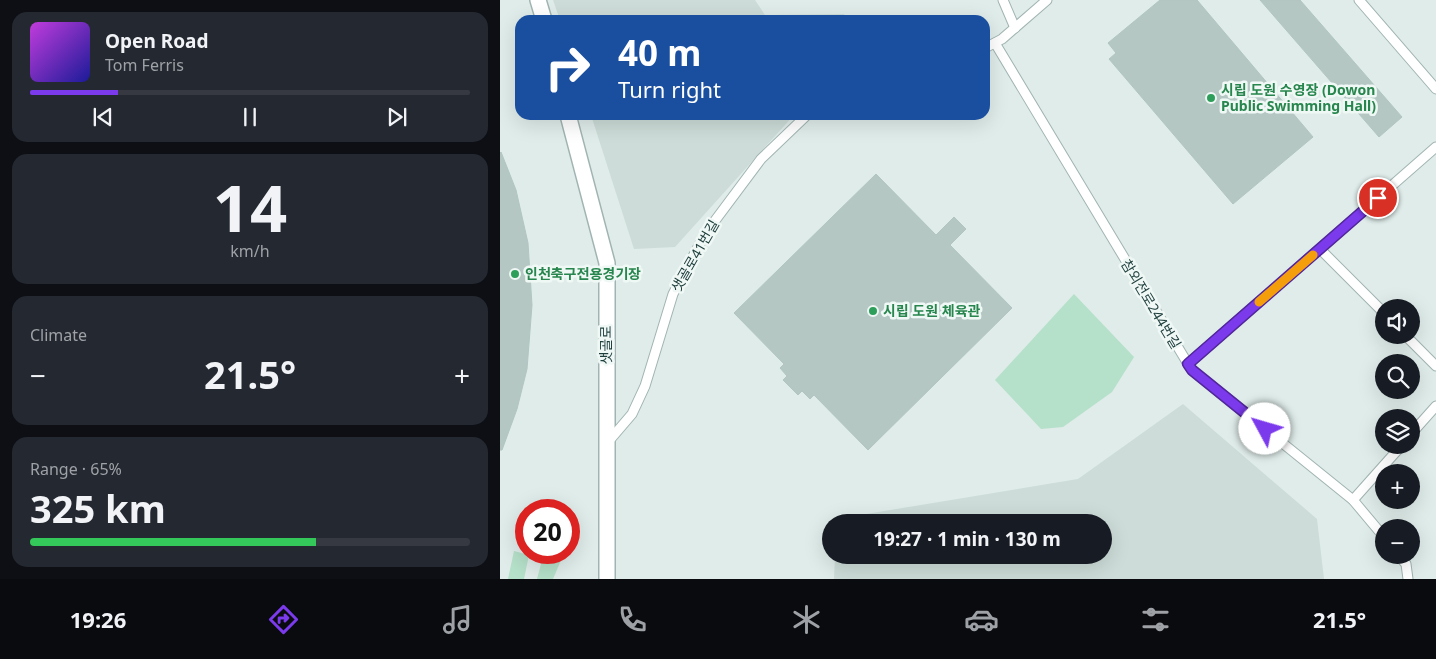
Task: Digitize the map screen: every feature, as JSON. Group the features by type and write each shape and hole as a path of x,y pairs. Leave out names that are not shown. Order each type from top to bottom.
{"street":[{"path":"538,0 542,15"},
{"name":"샛골로","path":"569,120 607,263 607,579"}],"lane":[{"path":"1003,0 1015,28"},
{"path":"990,46 1015,28 1047,0"},
{"path":"1359,0 1436,90"},
{"name":"참외전로244번길","path":"995,43 1192,370 1353,500 1375,527"},
{"name":"샛골로41번길","path":"606,444 632,414 646,386 673,294 705,234 761,159 802,120"},
{"path":"1188,364 1436,147"},
{"path":"1320,249 1375,305"},
{"path":"1414,344 1436,366"},
{"path":"1420,424 1436,406"},
{"path":"1353,500 1394,454"},
{"path":"1406,564 1408,579"}],"shaded area":[{"path":"553,0 755,0 765,15 558,15"},
{"path":"844,14 844,15 765,15"},
{"path":"593,120 789,120 675,247 634,249"},
{"path":"1183,404 1317,519 1324,579 834,579 835,564 1112,564 1112,514 866,514 1078,479"}],"green space":[{"path":"1074,294 1134,357 1112,392 1063,427 1041,429 995,380"},
{"path":"514,551 515,564 527,564 524,579 508,579"},
{"path":"541,564 559,564 553,579 537,579"}],"building":[{"name":"시립 도원 수영장 (Dowon Public Swimming Hall)","path":"1160,0 1197,0 1313,137 1233,204 1109,59 1116,53 1108,43"},
{"path":"1260,0 1300,0 1402,117 1379,137"},
{"name":"인천축구전용경기장","path":"500,153 516,190 528,243 532,305 527,369 517,409 502,450 500,450"},
{"name":"시립 도원 체육관","path":"876,174 936,235 954,217 966,229 950,245 1012,308 868,450 814,395 810,399 802,391 798,395 783,380 787,376 780,368 784,364 734,313"}],"slow traffic":[{"path":"1259,302 1313,255"}],"place":[{"name":"시립 도원 수영장 (Dowon Public Swimming Hall)","path":"1211,98"},
{"name":"인천축구전용경기장","path":"515,274"},
{"name":"시립 도원 체육관","path":"873,311"}],"route":[{"path":"1265,429 1192,370 1188,364 1378,198"}]}
